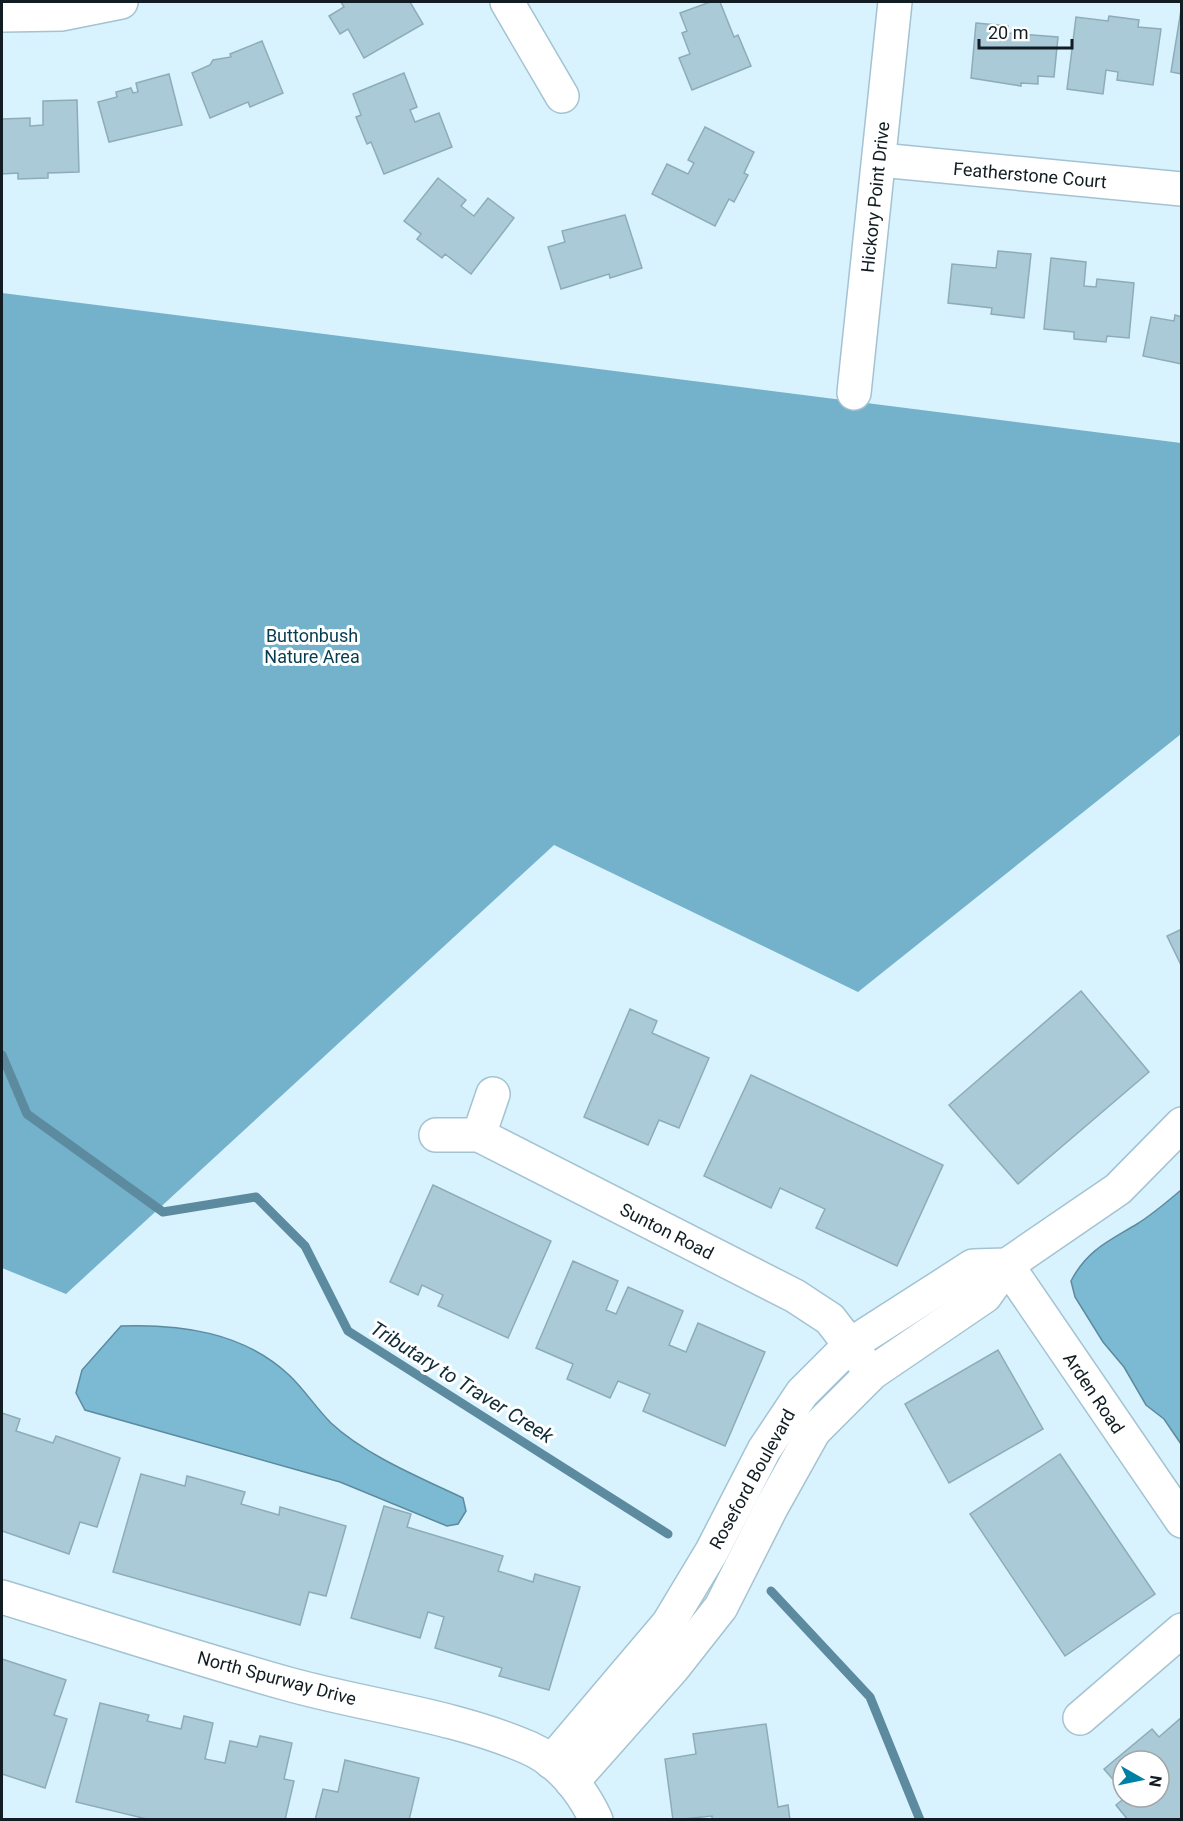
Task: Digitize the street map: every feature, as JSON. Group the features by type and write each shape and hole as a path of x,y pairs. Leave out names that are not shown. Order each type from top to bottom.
{"street":[{"path":"2,15 61,14 121,2"},
{"path":"507,2 562,96"},
{"name":"Hickory Point Drive","path":"854,393 895,2"},
{"name":"Featherstone Court","path":"880,160 1182,189"},
{"path":"479,1135 493,1094"},
{"name":"Roseford Boulevard","path":"562,1772 691,1647 721,1607 771,1508 814,1431 872,1373 985,1296 1007,1265 1118,1189 1182,1124"},
{"name":"Sunton Road","path":"436,1135 479,1135 795,1296 830,1319 872,1373"},
{"name":"Roseford Boulevard","path":"562,1772 668,1624 712,1551 781,1423 802,1393 850,1345 973,1266 1007,1265"},
{"name":"Arden Road","path":"1007,1265 1182,1521"},
{"name":"North Spurway Drive","path":"2,1597 289,1684 463,1726 530,1749 562,1772"},
{"path":"668,1624 691,1647"},
{"path":"1080,1718 1182,1630"},
{"path":"562,1772 586,1799 596,1820"}],"green space":[{"name":"Buttonbush Nature Area","path":"2,293 1181,443 1181,734 858,992 554,845 66,1294 2,1268"}],"shaded area":[{"path":"1181,1190 1181,1444 1164,1419 1146,1405 1124,1367 1103,1342 1075,1297 1071,1281 1084,1261 1092,1254 1108,1241 1149,1216"},
{"path":"121,1326 188,1329 231,1340 252,1349 271,1360 289,1375 331,1423 345,1435 377,1456 463,1498 466,1511 458,1524 447,1526 340,1482 85,1410 76,1393 82,1370"}],"building":[{"path":"341,2 410,2 423,24 364,58 348,29 340,34 329,16 344,7"},
{"path":"710,2 720,2 734,37 738,35 751,66 692,90 679,58 690,54 682,33 687,31 680,13"},
{"path":"1182,4 1182,74 1171,72"},
{"path":"1109,16 1139,20 1138,27 1161,29 1153,85 1117,80 1118,72 1106,70 1103,94 1067,89 1076,17 1108,21"},
{"path":"976,23 1008,26 1008,33 1058,37 1054,77 1038,76 1038,84 1021,83 1021,86 971,78"},
{"path":"262,41 283,93 250,107 248,102 210,118 192,73 210,65 213,60 231,57 230,54"},
{"path":"404,73 417,107 410,110 415,122 439,113 452,147 384,174 371,142 367,144 356,117 361,115 353,94"},
{"path":"169,74 182,125 109,142 98,102 117,97 116,92 131,88 133,93 138,92 136,83"},
{"path":"77,100 79,172 48,173 48,178 18,179 18,173 2,174 2,119 30,118 30,126 43,125 43,101"},
{"path":"705,127 754,152 744,173 748,175 734,202 729,199 715,226 652,194 667,164 688,174 694,163 688,160"},
{"path":"438,178 466,200 461,206 474,216 488,198 514,218 471,274 445,254 442,258 417,239 421,234 404,221"},
{"path":"625,215 642,268 610,278 609,274 561,289 548,247 565,242 562,231"},
{"path":"998,251 1031,254 1024,318 991,314 992,308 948,303 952,264 996,268"},
{"path":"1051,258 1086,262 1084,286 1096,287 1097,279 1134,283 1129,338 1107,336 1106,342 1074,339 1074,332 1044,329"},
{"path":"1175,315 1182,317 1182,364 1143,356 1151,317 1174,321"},
{"path":"1182,929 1182,967 1167,936"},
{"path":"1081,991 1149,1072 1018,1184 949,1105"},
{"path":"630,1009 657,1021 652,1033 709,1058 679,1128 659,1120 648,1145 584,1117"},
{"path":"751,1075 943,1165 897,1266 816,1228 825,1209 780,1188 771,1208 704,1176"},
{"path":"433,1185 551,1241 508,1338 438,1306 443,1295 422,1285 418,1295 390,1282"},
{"path":"573,1261 618,1281 606,1310 616,1314 628,1287 683,1311 669,1345 686,1352 698,1323 765,1352 725,1446 643,1411 650,1394 618,1381 610,1398 567,1379 573,1364 536,1348"},
{"path":"998,1350 1043,1429 949,1483 905,1404"},
{"path":"2,1413 20,1419 16,1431 53,1443 56,1436 120,1458 97,1527 80,1522 69,1554 2,1531"},
{"path":"1060,1454 1155,1594 1065,1656 970,1514"},
{"path":"141,1474 185,1486 187,1476 245,1492 241,1504 279,1515 280,1507 346,1526 326,1596 309,1592 300,1625 113,1572"},
{"path":"384,1506 411,1514 407,1527 503,1556 498,1571 533,1582 535,1574 580,1587 549,1690 499,1676 502,1668 435,1648 444,1617 428,1612 420,1638 351,1618"},
{"path":"2,1659 66,1680 54,1715 67,1719 45,1788 2,1774"},
{"path":"100,1703 149,1715 147,1721 181,1729 184,1716 213,1723 205,1759 225,1763 230,1741 257,1747 260,1736 292,1743 284,1779 294,1781 285,1820 151,1820 76,1802"},
{"path":"1182,1717 1182,1820 1128,1820 1119,1809 1171,1809 1171,1749 1128,1749 1152,1729 1159,1737"},
{"path":"766,1724 778,1807 788,1805 790,1820 712,1820 712,1816 673,1820 665,1759 696,1754 693,1734"},
{"path":"345,1760 419,1778 409,1820 315,1820 323,1789 338,1792"},
{"path":"1111,1763 1111,1777 1104,1769"}],"waterway":[{"name":"Tributary to Traver Creek","path":"2,1055 27,1114 163,1212 256,1197 305,1246 348,1331 668,1534"},
{"name":"Tributary to Traver Creek","path":"771,1591 870,1697 920,1820"}]}
